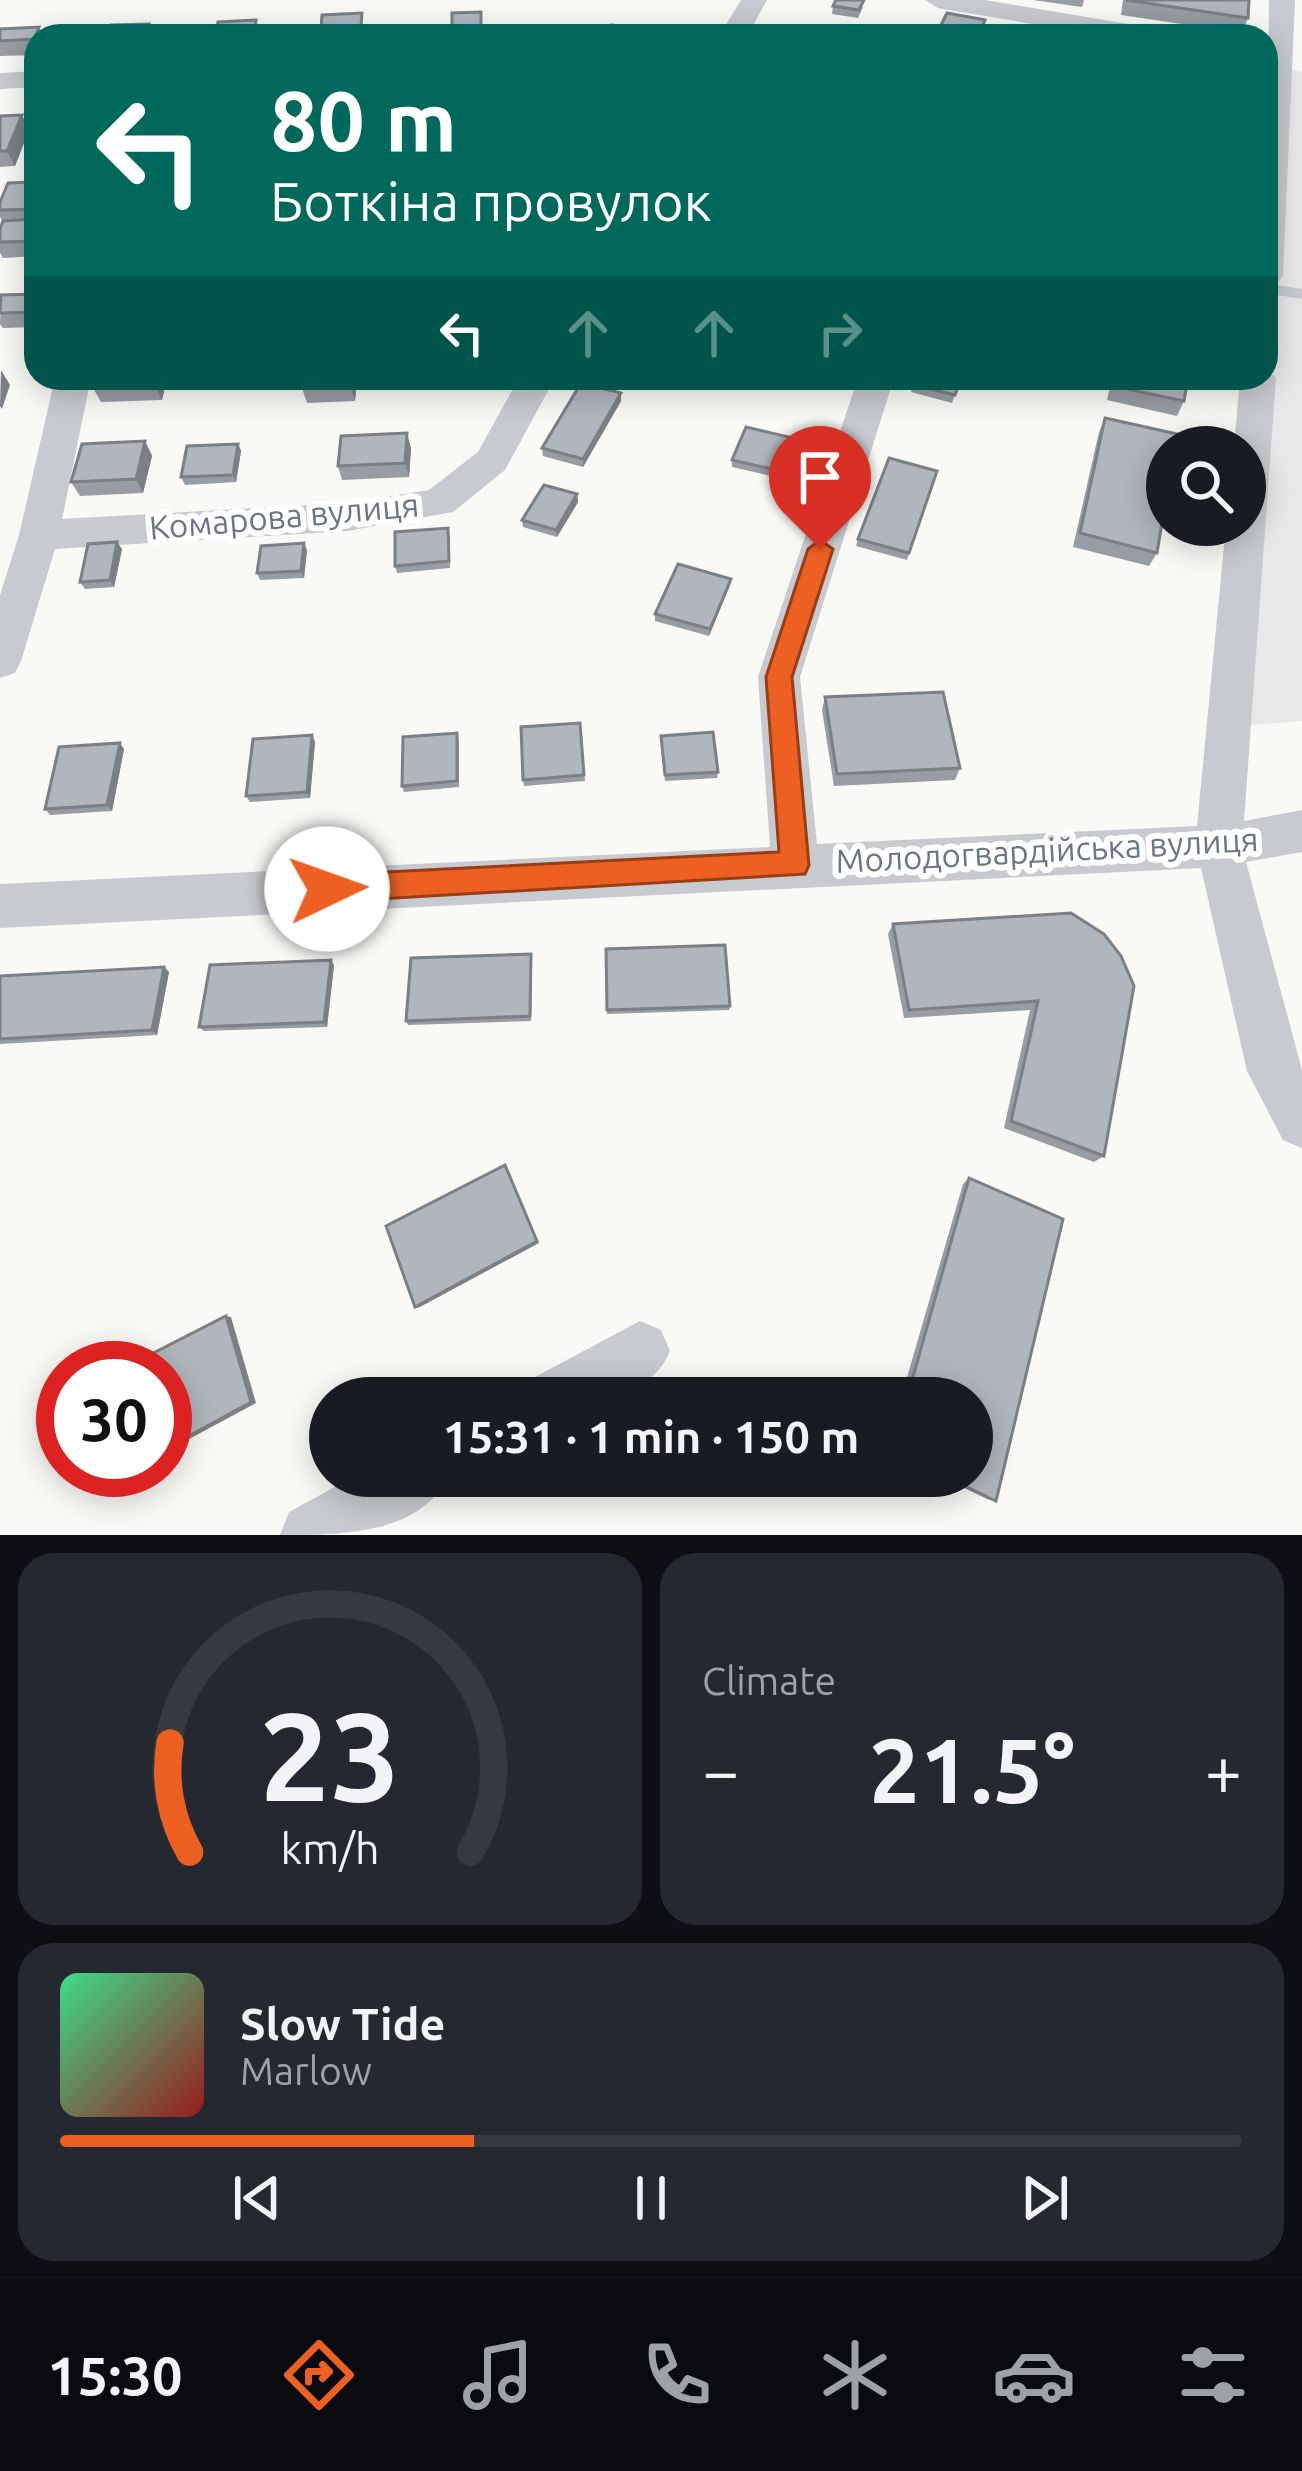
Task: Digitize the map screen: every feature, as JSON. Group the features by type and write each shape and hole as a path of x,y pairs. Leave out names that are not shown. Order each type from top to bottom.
{"street":[{"path":"938,0 1081,24"},
{"path":"1278,105 1282,0"},
{"path":"0,661 39,535 70,390"},
{"name":"Комарова вулиця","path":"39,535 347,517 439,502 492,461 530,390"},
{"path":"795,865 779,677 871,390"},
{"path":"1257,390 1220,846 1273,1071 1302,1121"},
{"name":"Молодогвардійська вулиця","path":"0,906 1220,846 1302,831"},
{"path":"594,1377 640,1351"},
{"path":"312,1535 380,1497"}],"shaded area":[{"path":"1291,70 1302,72 1302,721 1251,725 1262,546 1266,546 1271,390 1278,390 1278,283"}],"building":[{"path":"836,0 864,0 859,10 833,6"},
{"path":"1126,0 1249,0 1248,18"},
{"path":"481,12 481,24 452,24 452,13"},
{"path":"362,13 361,24 321,24 322,15"},
{"path":"947,13 985,20 983,24 942,24"},
{"path":"256,20 256,24 218,22"},
{"path":"24,28 24,40 0,41 0,29"},
{"path":"22,115 7,151 0,151 0,116"},
{"path":"24,182 24,209 0,210 8,183"},
{"path":"24,220 24,241 0,242 3,221"},
{"path":"24,294 24,312 0,313 1,295"},
{"path":"577,390 621,393 583,459 542,448"},
{"path":"1132,390 1186,390 1184,401"},
{"path":"1105,418 1146,427 1146,546 1158,546 1157,553 1080,533"},
{"path":"746,427 793,438 781,471 732,460"},
{"path":"407,433 405,463 338,466 341,436"},
{"path":"145,441 136,479 71,482 82,444"},
{"path":"238,444 233,475 181,477 187,446"},
{"path":"889,458 937,471 909,553 858,539"},
{"path":"544,485 577,494 556,530 522,520"},
{"path":"448,528 449,561 395,566 395,532"},
{"path":"117,542 110,580 80,582 88,544"},
{"path":"304,543 301,571 257,573 261,546"},
{"path":"678,564 731,579 710,629 655,614"},
{"path":"943,692 960,768 837,774 825,697"},
{"path":"580,723 584,775 523,780 521,727"},
{"path":"713,732 718,772 665,775 661,736"},
{"path":"457,733 457,781 402,786 403,737"},
{"path":"312,735 307,792 246,796 253,739"},
{"path":"120,743 107,805 45,809 59,747"},
{"path":"1071,913 1104,934 1121,956 1134,986 1104,1156 1011,1121 1038,1001 909,1010 893,924"},
{"path":"725,945 730,1006 607,1010 606,949"},
{"path":"531,954 530,1016 406,1021 411,958"},
{"path":"331,960 324,1022 199,1027 210,965"},
{"path":"164,967 152,1030 0,1039 0,976"},
{"path":"505,1165 537,1241 415,1307 386,1226"},
{"path":"969,1178 1063,1219 996,1501 988,1497 993,1497 993,1377 913,1377"},
{"path":"226,1316 251,1402 192,1434 192,1341 177,1341"}],"route":[{"path":"327,889 795,865 779,677 820,549"}]}
